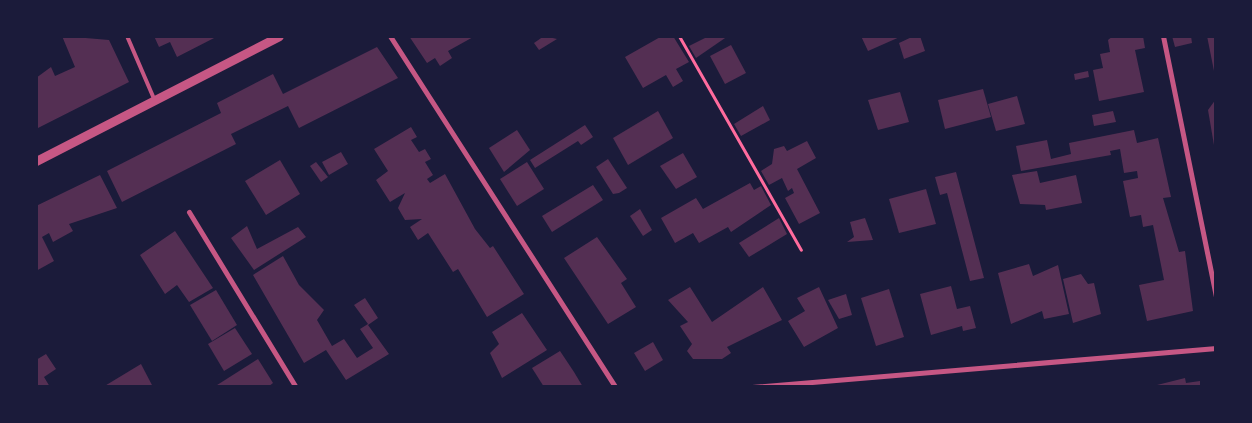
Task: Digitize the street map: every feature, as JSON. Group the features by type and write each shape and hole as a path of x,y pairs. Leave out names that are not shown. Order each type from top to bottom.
{"street":[{"path":"36,161 279,36"},
{"path":"390,36 615,387"},
{"path":"1163,36 1216,297"},
{"path":"188,212 296,387"},
{"path":"752,387 1216,348"}],"lane":[{"path":"127,36 154,101"}],"path":[{"path":"679,36 801,250"}],"building":[{"path":"62,36 109,40 129,82 36,129 36,78 51,67 55,76 75,67"},
{"path":"154,36 218,36 177,57 170,42 159,47"},
{"path":"409,36 475,36 448,51 452,58 440,66 435,58 427,63"},
{"path":"544,36 557,39 539,50 534,43"},
{"path":"662,36 673,36 689,62 676,69 683,81 673,87 666,75 643,88 625,57"},
{"path":"709,36 728,36 696,58 689,46"},
{"path":"861,36 902,36 868,51"},
{"path":"914,36 920,36 925,51 904,59 899,43"},
{"path":"1113,36 1143,36 1145,48 1135,50 1144,92 1099,101 1093,70 1103,68 1100,54 1110,52 1108,40"},
{"path":"1172,36 1191,36 1192,43 1175,47"},
{"path":"1207,36 1216,36 1216,76 1215,76"},
{"path":"731,45 746,73 725,84 710,56"},
{"path":"377,47 398,78 299,128 288,106 231,134 236,144 122,202 107,171 221,113 217,103 273,74 283,94"},
{"path":"1088,71 1089,77 1075,80 1074,74"},
{"path":"983,89 991,117 945,129 938,100"},
{"path":"900,92 909,122 878,130 868,100"},
{"path":"1017,96 1025,124 996,131 988,104"},
{"path":"1216,99 1216,151 1215,151 1208,110"},
{"path":"763,106 770,120 741,136 734,124"},
{"path":"658,111 673,138 628,165 613,138"},
{"path":"1113,111 1116,122 1094,126 1092,115"},
{"path":"585,125 593,137 581,145 578,141 535,168 530,160"},
{"path":"411,127 417,137 411,140 419,152 425,149 431,159 425,162 433,175 427,179 430,183 445,174 475,229 490,248 493,246 524,294 487,317 458,269 453,272 428,233 418,240 410,227 422,219 405,220 398,208 405,193 390,202 376,180 388,171 374,149"},
{"path":"517,130 530,150 504,172 489,148"},
{"path":"1134,130 1137,143 1158,138 1171,197 1163,198 1179,252 1185,251 1193,311 1147,321 1139,285 1164,280 1153,225 1143,227 1141,215 1130,217 1123,181 1138,178 1137,171 1124,173 1120,149 1110,151 1111,155 1021,171 1016,146 1047,140 1051,159 1071,154 1069,143"},
{"path":"807,141 816,158 797,169 820,213 799,224 785,198 794,193 792,188 788,191 782,178 769,185 761,171 772,164 774,149 784,146 787,151"},
{"path":"341,152 348,164 329,175 322,162"},
{"path":"683,153 697,177 676,189 660,166"},
{"path":"608,159 627,188 619,193 613,194 596,167"},
{"path":"280,160 300,194 266,215 245,181"},
{"path":"316,162 328,177 321,182 310,166"},
{"path":"527,162 544,189 517,206 500,179"},
{"path":"1037,171 1040,183 1076,175 1082,203 1046,210 1045,205 1020,204 1012,175"},
{"path":"956,172 984,278 970,281 947,193 940,195 935,177"},
{"path":"100,175 117,208 69,224 73,231 53,242 49,233 42,237 54,261 36,271 36,206"},
{"path":"750,183 754,190 761,186 771,205 731,232 728,227 699,243 693,233 675,243 661,218 696,198 703,209"},
{"path":"593,185 603,200 552,232 542,216"},
{"path":"926,189 936,224 899,233 889,199"},
{"path":"640,209 652,230 643,236 630,216"},
{"path":"779,218 787,234 749,257 739,243"},
{"path":"865,218 873,240 847,242 854,237 850,222"},
{"path":"247,226 257,249 298,227 306,237 254,270 231,238"},
{"path":"175,231 213,288 189,302 177,285 165,294 140,255"},
{"path":"597,237 627,279 621,283 636,307 608,324 564,258"},
{"path":"283,256 299,285 324,310 317,320 332,346 344,339 357,358 373,348 360,329 368,324 354,305 365,298 378,318 368,325 389,354 346,380 326,350 304,363 253,275"},
{"path":"1029,264 1033,276 1058,265 1069,314 1044,319 1042,311 1011,324 998,273"},
{"path":"1081,274 1088,284 1094,283 1101,314 1073,323 1063,279"},
{"path":"951,286 957,309 970,306 976,328 963,331 962,326 931,335 920,294"},
{"path":"690,287 712,322 763,287 782,320 727,347 731,353 722,359 693,359 687,351 692,344 680,326 688,322 668,300"},
{"path":"819,287 838,328 804,347 788,321 805,311 797,298"},
{"path":"889,289 904,337 876,346 861,298"},
{"path":"216,290 237,325 212,341 190,305"},
{"path":"846,294 852,315 839,319 828,300"},
{"path":"522,313 547,350 502,378 490,353 499,344 492,332"},
{"path":"235,328 252,354 224,371 208,344"},
{"path":"653,342 663,360 645,371 634,353"},
{"path":"560,351 583,387 544,387 532,368"},
{"path":"46,354 56,369 44,377 50,387 36,387 36,360"},
{"path":"258,359 273,383 268,387 214,387"},
{"path":"141,364 153,387 103,387"},
{"path":"1185,378 1186,383 1200,381 1200,387 1149,387"}]}
